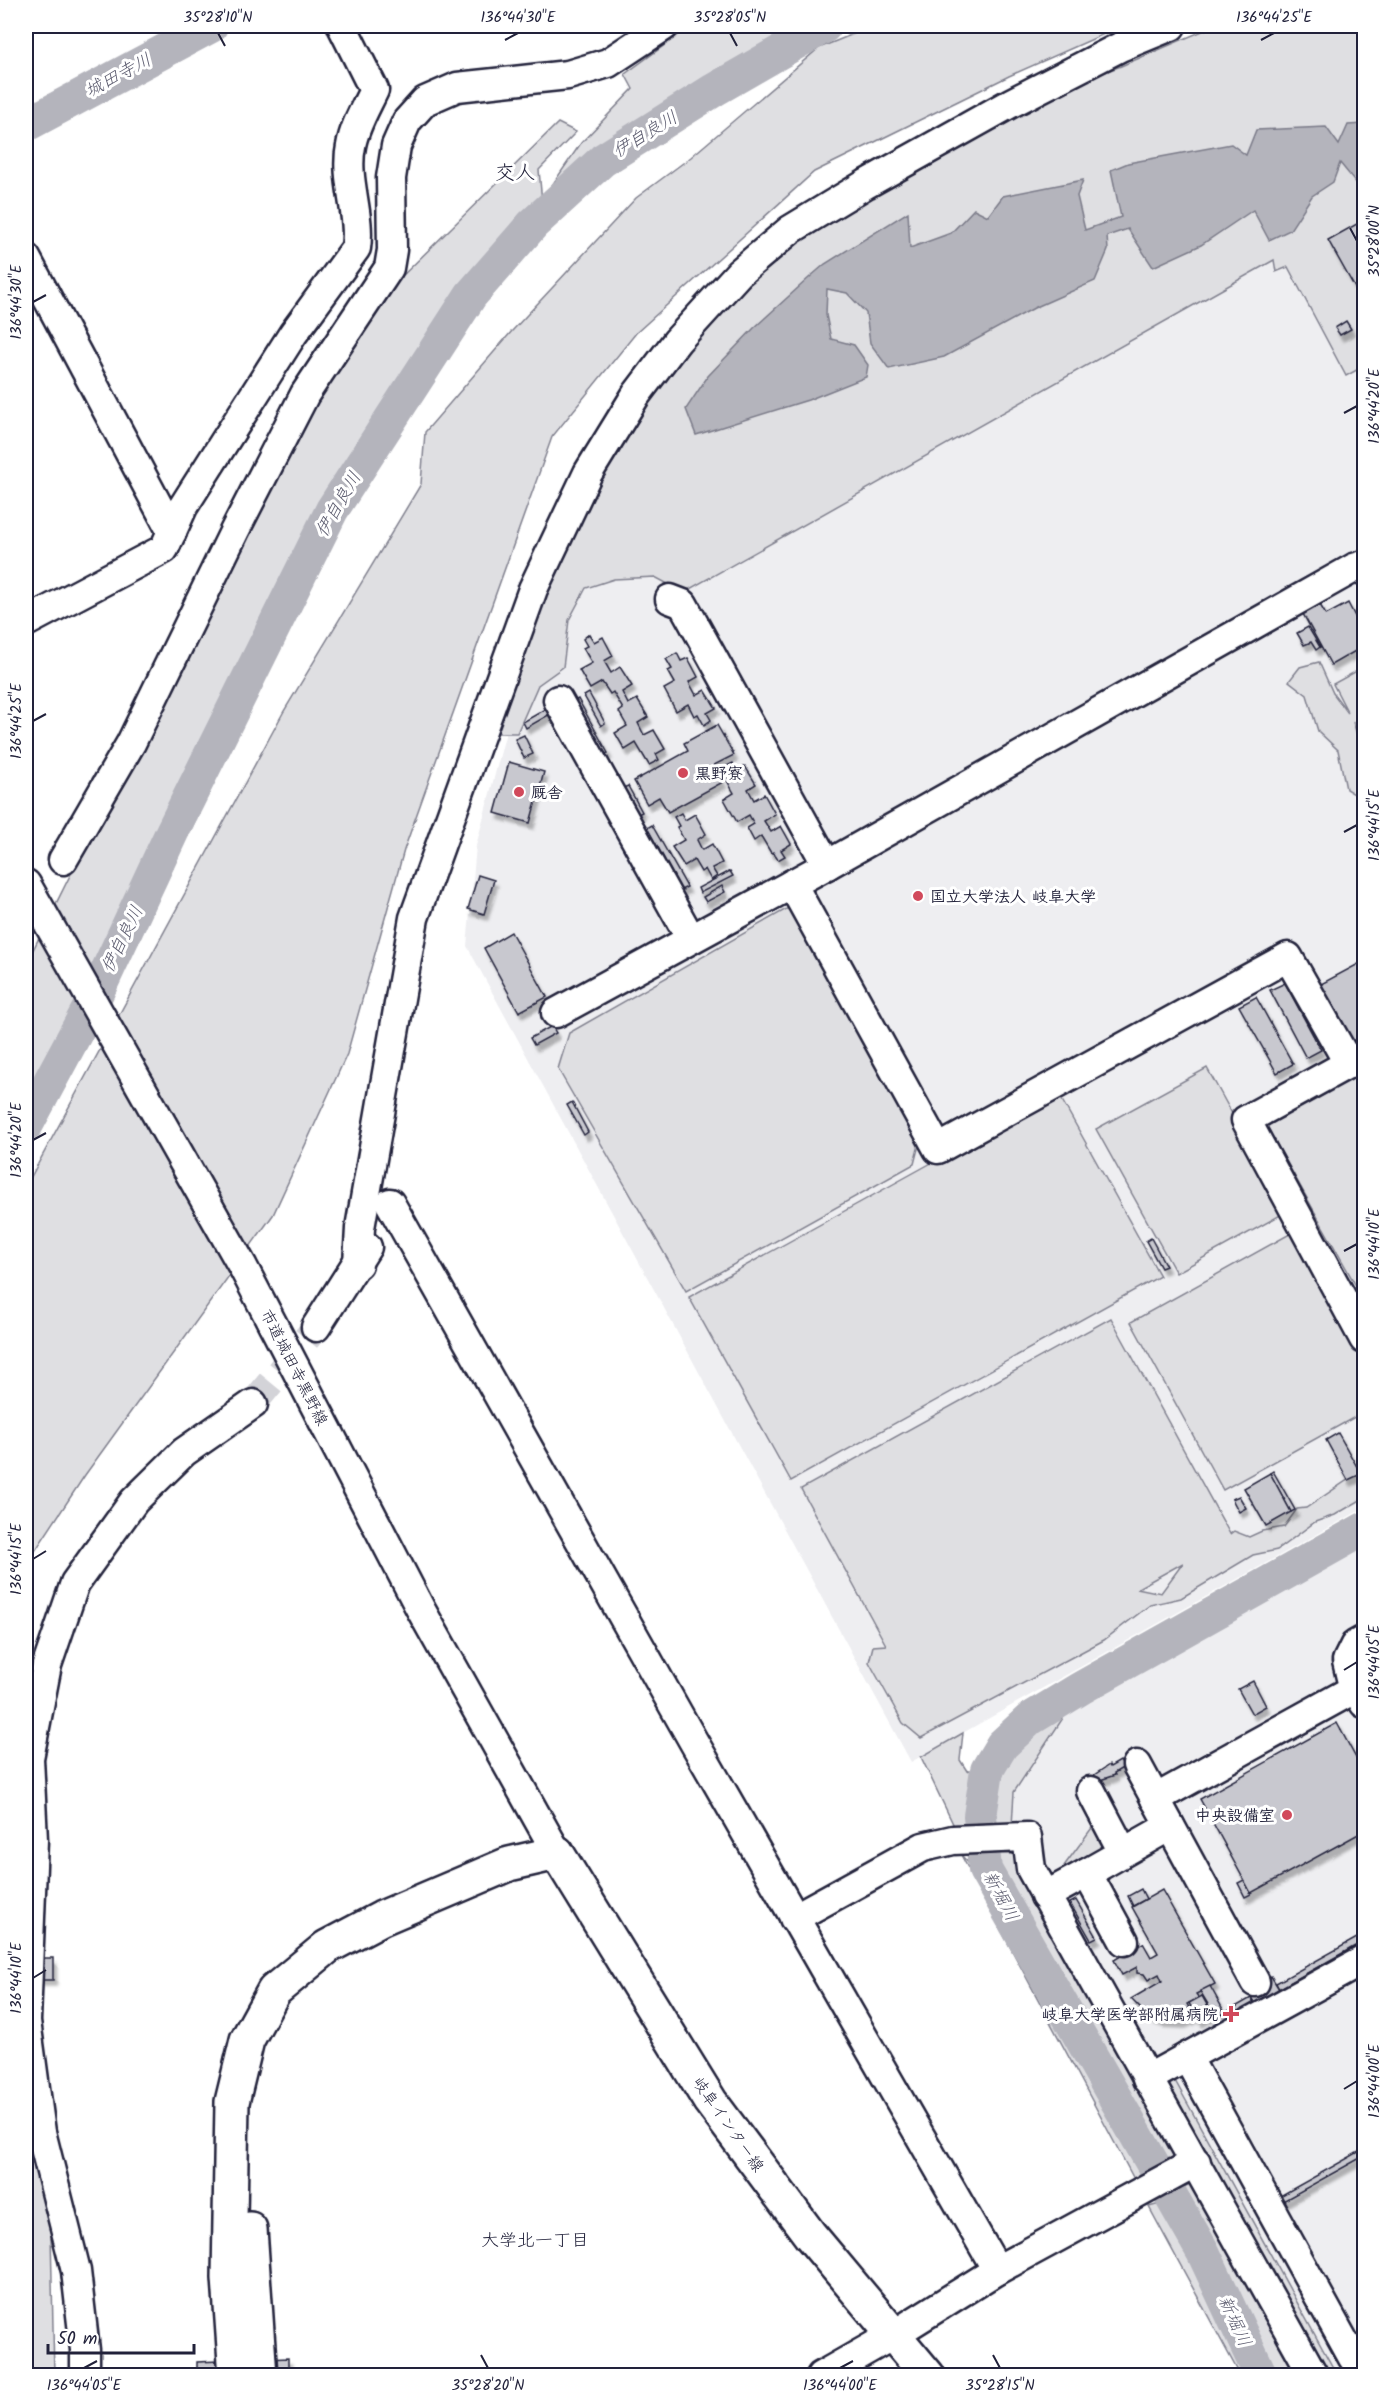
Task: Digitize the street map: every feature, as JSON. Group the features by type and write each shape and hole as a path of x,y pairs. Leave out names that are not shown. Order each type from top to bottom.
{"main road":[{"name":"岐阜インター線","path":"557,1852 710,2101 810,2235 928,2376"},
{"path":"236,2376 229,2278 232,2103 246,2040 274,1991 327,1947 382,1918 509,1864 557,1852"},
{"path":"260,2376 248,2176 252,2108 265,2050 285,2012 336,1967 384,1942 521,1880 557,1852"}],"street":[{"path":"26,622 164,549 183,507 293,334 356,248 358,233 350,166 351,145 374,90 342,26"},
{"path":"63,860 131,743 305,393 389,268 392,250 391,178 396,146 407,121 425,101 457,87 568,75 608,63 664,26"},
{"path":"358,1264 360,1228 414,918 533,589 588,473 636,395 677,341 739,273 790,231 866,184 1011,103 1120,47 1171,26"},
{"path":"26,258 172,532"},
{"path":"556,1014 1354,568 1365,565"},
{"path":"670,599 683,604 826,865"},
{"path":"558,700 691,939"},
{"name":"市道城田寺黒野線","path":"26,884 243,1267 422,1610 557,1852"},
{"path":"792,884 938,1149 1288,957 1357,1059 1246,1120 1365,1339"},
{"path":"316,1327 358,1264 390,1203 794,1918 997,2270"},
{"path":"85,2376 86,2350 76,2271 41,2132 26,2021 29,1758 47,1665 75,1583 134,1501 184,1452 253,1404"},
{"path":"1155,1799 1360,1696 1350,1678 1347,1661 1355,1645 1365,1640"},
{"path":"1137,1765 1264,1997"},
{"path":"1091,1791 1123,1852"},
{"path":"1045,1896 1170,1826"},
{"path":"794,1918 922,1847 953,1840 1027,1837 1030,1869 1314,2376"},
{"path":"1087,1873 1124,1941"},
{"path":"1148,2079 1187,2057 1264,1997 1365,1960"},
{"path":"1187,2057 1353,2358 1365,2358"},
{"path":"821,2376 893,2335 997,2270 1196,2162"}],"shaded area":[{"path":"691,26 795,26 640,126 564,185 550,188 581,143 633,89 625,74"},
{"path":"873,26 1122,26 1009,76 814,172 636,333 552,437 404,850 347,1054 273,1215 85,1475 33,1554 26,1583 26,1186 284,711 421,484 425,432 512,331 636,198 691,157 819,48"},
{"path":"1214,26 1364,26 1364,366 1346,376 1288,267 1276,272 1274,260 688,590 681,591 655,577 614,579 586,588 569,620 563,667 538,685 517,733 495,733 555,548 700,319 832,196 951,129 1121,66"},
{"name":"国立大学法人 岐阜大学","path":"1364,26 1364,1508 911,1762 467,946 476,846 510,717 568,559"},
{"path":"558,123 576,132 539,170 542,202 465,287 393,393 191,772 152,857 26,1094 26,964 241,532 352,336 394,284"},
{"path":"1364,124 1364,188 1362,190 1340,163 1333,182 1312,196 1290,230 1269,240 1253,210 1201,245 1153,267 1128,229 1107,236 1108,250 1095,281 1034,308 944,357 889,369 870,343 866,313 847,293 827,289 826,315 831,339 854,345 868,365 866,377 808,400 696,435 686,409 708,376 754,328 825,264 908,212 910,248 951,233 974,209 988,216 1003,196 1083,180 1077,196 1085,230 1121,217 1111,170 1128,163 1231,144 1246,155 1256,130 1326,127 1339,145 1348,125"},
{"path":"1319,662 1333,693 1348,713 1333,684 1364,667 1364,742 1353,722 1364,757 1364,800 1346,789 1338,750 1318,731 1307,695 1289,681 1300,667"},
{"path":"790,907 921,1137 914,1164 686,1291 558,1069 569,1033"},
{"path":"1207,1068 1286,1212 1176,1273 1096,1129"},
{"path":"1364,1069 1364,1300 1266,1125"},
{"path":"1058,1093 1160,1276 791,1481 689,1297"},
{"path":"1297,1230 1364,1353 1364,1412 1223,1490 1131,1322"},
{"path":"1111,1318 1230,1534 1234,1531 1249,1537 1262,1531 1284,1527 1297,1509 1306,1508 1364,1469 1364,1498 1335,1515 1315,1522 1277,1550 1253,1555 1181,1598 1150,1605 1104,1640 921,1738 903,1723 869,1662 873,1646 886,1645 801,1489","holes":["1183,1563 1161,1593 1137,1588"]},
{"name":"岐阜大学医学部附属病院","path":"1364,1546 1364,2375 1296,2375 1017,1870 1012,1826 1014,1792 1065,1715"},
{"path":"1051,1706 1065,1715 1014,1792 1012,1826 955,1828 921,1757 963,1733 960,1760 967,1771 1011,1755"},
{"path":"1094,1825 1106,1844 1103,1854 1067,1875 1064,1866"},
{"path":"991,1853 1017,1854 1017,1870 1176,2158 1161,2167 992,1869"},
{"path":"961,1855 982,1877 1149,2173 1135,2181"},
{"path":"1173,2077 1337,2375 1324,2375 1167,2089"},
{"path":"26,2122 51,2233 54,2375 26,2375"},
{"path":"1190,2184 1296,2375 1269,2375 1177,2190"},
{"path":"1167,2202 1256,2375 1240,2375 1149,2207"}],"building":[{"path":"1364,220 1364,304 1328,240"},
{"path":"1346,321 1351,329 1340,335 1335,328"},
{"path":"1319,603 1326,615 1348,603 1364,634 1364,646 1331,665 1302,612"},
{"path":"1308,627 1320,647 1316,650 1311,642 1304,645 1297,633"},
{"path":"589,634 594,642 603,637 613,656 604,661 611,673 620,667 632,686 622,692 628,704 637,699 648,717 638,723 644,735 654,730 665,749 656,754 659,760 649,765 636,743 625,750 615,733 627,726 619,712 623,709 613,692 610,694 602,682 590,689 579,670 592,663 583,648 587,646 583,639"},
{"path":"677,653 681,661 688,658 698,677 689,682 696,695 705,690 716,708 707,713 711,720 704,725 698,714 694,716 688,704 676,711 664,689 675,683 668,671 672,669 666,659"},
{"path":"589,693 605,723 601,726 584,696"},
{"path":"578,699 608,753 603,755 574,701"},
{"path":"551,706 554,712 526,728 523,722"},
{"name":"黒野寮","path":"717,725 734,755 714,765 723,782 668,812 659,797 647,804 634,781 688,751 684,743"},
{"path":"524,735 533,754 524,758 515,739"},
{"name":"厩舎","path":"509,762 544,772 530,823 495,813"},
{"path":"733,763 737,771 745,766 756,784 748,789 754,800 764,794 775,814 764,821 771,832 781,826 791,844 781,850 785,856 778,860 761,836 754,841 747,828 754,824 749,815 737,822 724,799 734,793 726,779 730,776 725,767"},
{"path":"628,786 642,812 638,814 623,788"},
{"path":"681,813 685,820 695,814 706,834 697,840 702,850 712,844 722,863 712,868 717,876 711,880 705,869 701,872 694,860 684,866 672,847 684,840 674,817"},
{"path":"652,825 687,887 681,890 647,828"},
{"path":"730,871 733,876 700,893 698,888"},
{"path":"478,875 494,880 484,914 468,909"},
{"path":"722,886 725,892 706,902 703,897"},
{"path":"511,932 547,997 519,1012 484,948"},
{"path":"1362,962 1364,967 1364,1035 1353,1042 1321,984"},
{"path":"1285,983 1321,1050 1306,1058 1270,990"},
{"path":"1256,997 1293,1064 1277,1073 1239,1006"},
{"path":"552,1026 556,1033 534,1045 530,1038"},
{"path":"572,1102 588,1132 584,1135 567,1105"},
{"path":"1151,1238 1166,1266 1161,1268 1146,1241"},
{"path":"1338,1433 1361,1474 1348,1480 1326,1440"},
{"path":"1273,1471 1295,1510 1291,1512 1270,1473"},
{"path":"1270,1473 1291,1512 1266,1526 1244,1488"},
{"path":"1239,1496 1246,1508 1239,1512 1232,1499"},
{"path":"1253,1681 1266,1706 1252,1714 1238,1689"},
{"name":"中央設備室","path":"1337,1723 1364,1773 1364,1831 1251,1893 1200,1799"},
{"path":"1120,1761 1124,1767 1114,1773 1115,1775 1097,1781 1094,1775"},
{"path":"1244,1880 1251,1894 1245,1897 1238,1883"},
{"path":"1141,1889 1146,1899 1133,1906 1128,1896"},
{"path":"1162,1890 1215,1984 1196,1994 1199,1998 1187,2004 1194,2017 1182,2022 1160,2021 1149,2017 1131,1999 1162,1981 1159,1974 1148,1980 1144,1974 1137,1973 1137,1967 1122,1975 1114,1960 1143,1943 1151,1957 1158,1953 1132,1907"},
{"path":"1076,1900 1097,1937 1091,1940 1070,1903"},
{"path":"1364,1934 1364,1941 1279,1989 1276,1983"},
{"path":"39,1958 53,1958 53,1980 39,1980"},
{"path":"1271,1976 1279,1989 1255,2004 1247,1990"},
{"path":"1210,1986 1225,2013 1216,2018 1200,1991"},
{"path":"1202,1996 1212,2014 1199,2021 1189,2003"},
{"path":"1251,1998 1254,2003 1219,2023 1216,2018"},
{"path":"1364,2149 1364,2156 1283,2201 1280,2196"},
{"path":"288,2358 288,2376 197,2376 197,2362"}],"waterway":[{"name":"城田寺川","path":"26,125 211,26"},
{"name":"伊自良川","path":"26,1126 95,997 173,830 332,510 471,295 533,224 603,160 714,90 825,26"},
{"name":"新堀川","path":"1261,2376 1203,2252 985,1870 980,1816 987,1770 1002,1745 1030,1719 1364,1529"}],"tunnel":[{"path":"253,1404 316,1327"}],"place":[{"name":"黒野寮","path":"683,773"},
{"name":"厩舎","path":"519,792"},
{"name":"国立大学法人 岐阜大学","path":"918,896"},
{"name":"中央設備室","path":"1287,1815"},
{"name":"岐阜大学医学部附属病院","path":"1231,2014"}],"district":[{"name":"交人","path":"515,172"},
{"name":"大学北一丁目","path":"535,2240"}]}
